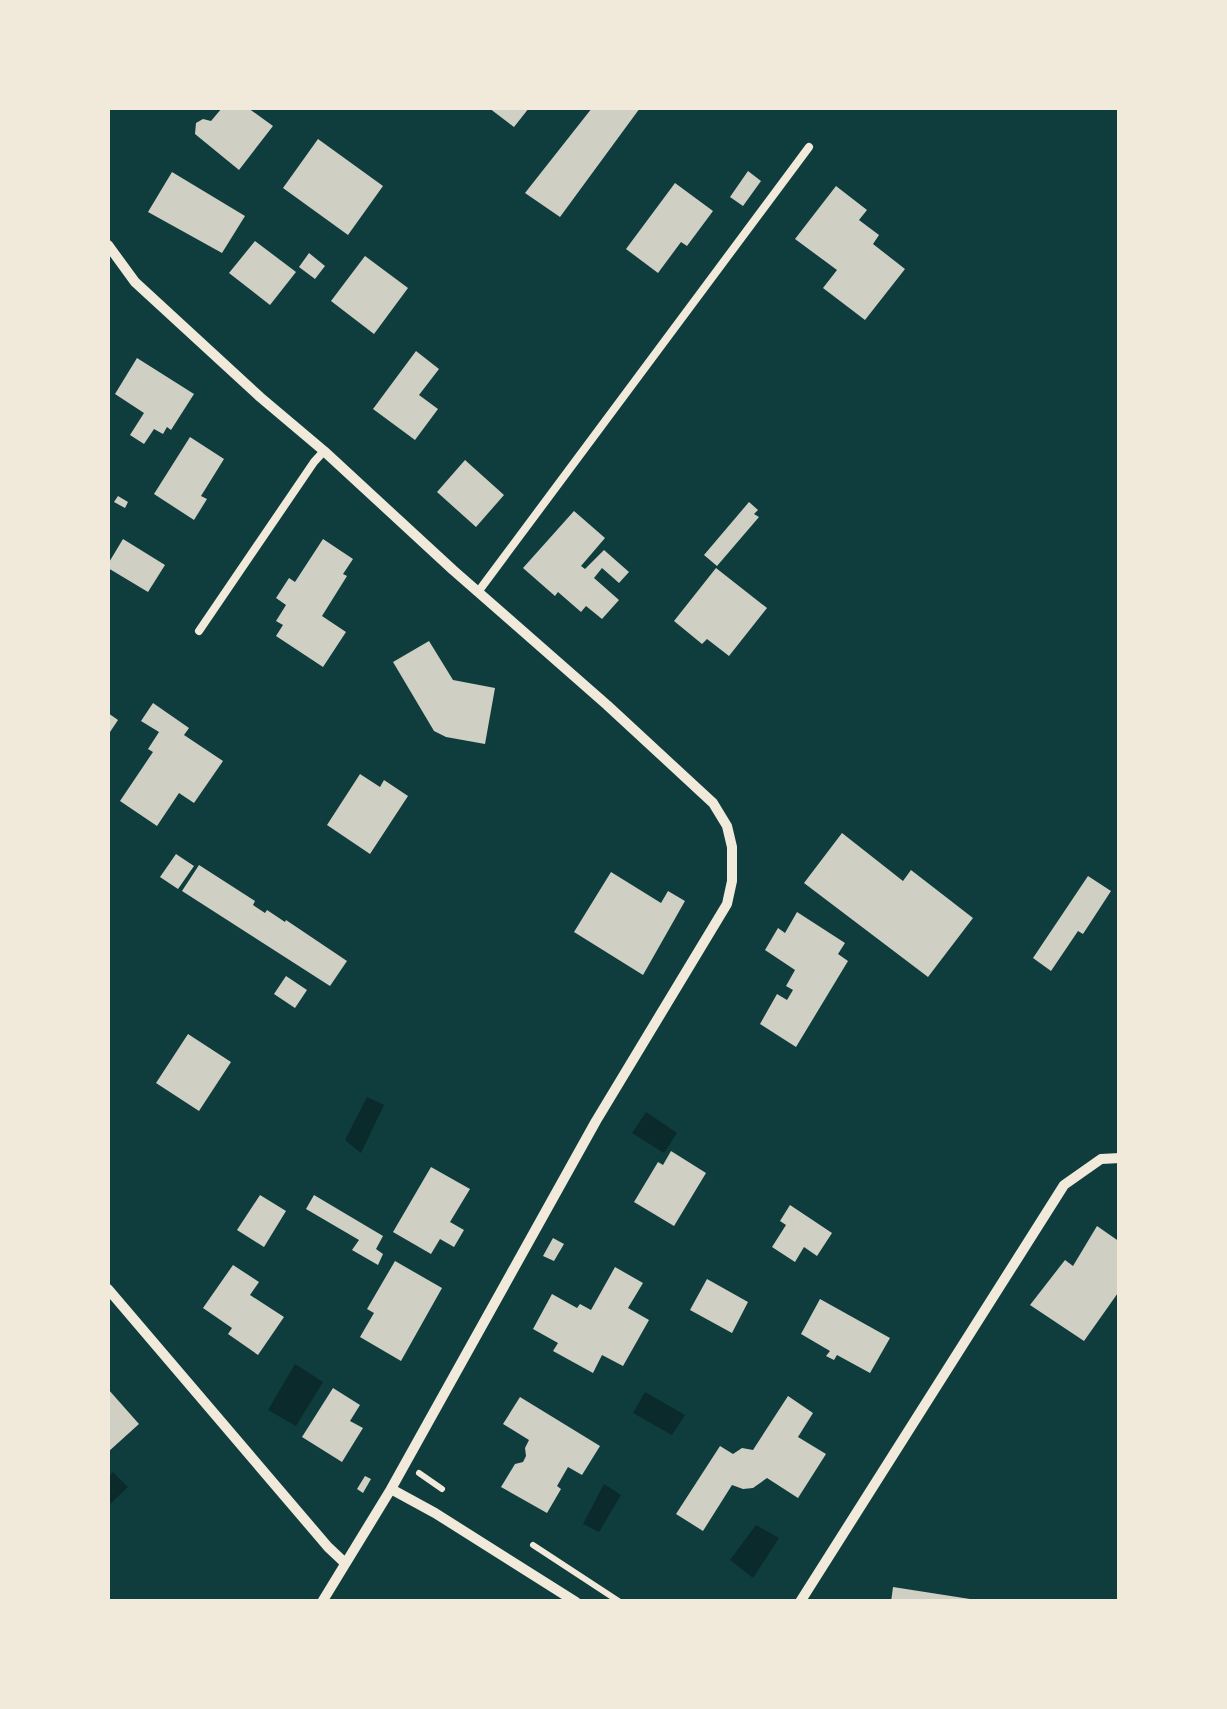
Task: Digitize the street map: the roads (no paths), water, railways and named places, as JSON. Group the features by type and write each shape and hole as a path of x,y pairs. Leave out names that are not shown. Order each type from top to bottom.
{"street":[{"path":"108,246 135,282 260,397 324,450 714,803 727,826 732,848 727,904 596,1121 322,1602"},
{"path":"800,1602 1064,1184 1101,1159 1120,1158"},
{"path":"108,1289 345,1564"},
{"path":"390,1488 576,1602"}],"lane":[{"path":"478,592 809,147"},
{"path":"199,631 324,450"}],"water":[{"path":"367,1097 384,1105 361,1153 345,1140"},
{"path":"646,1112 677,1133 664,1153 632,1133"},
{"path":"295,1364 323,1382 296,1426 268,1410"},
{"path":"645,1392 685,1415 672,1435 633,1413"},
{"path":"113,1472 128,1487 108,1506 108,1478"},
{"path":"604,1484 621,1495 599,1532 583,1524"},
{"path":"756,1525 779,1538 753,1578 730,1560"}]}
